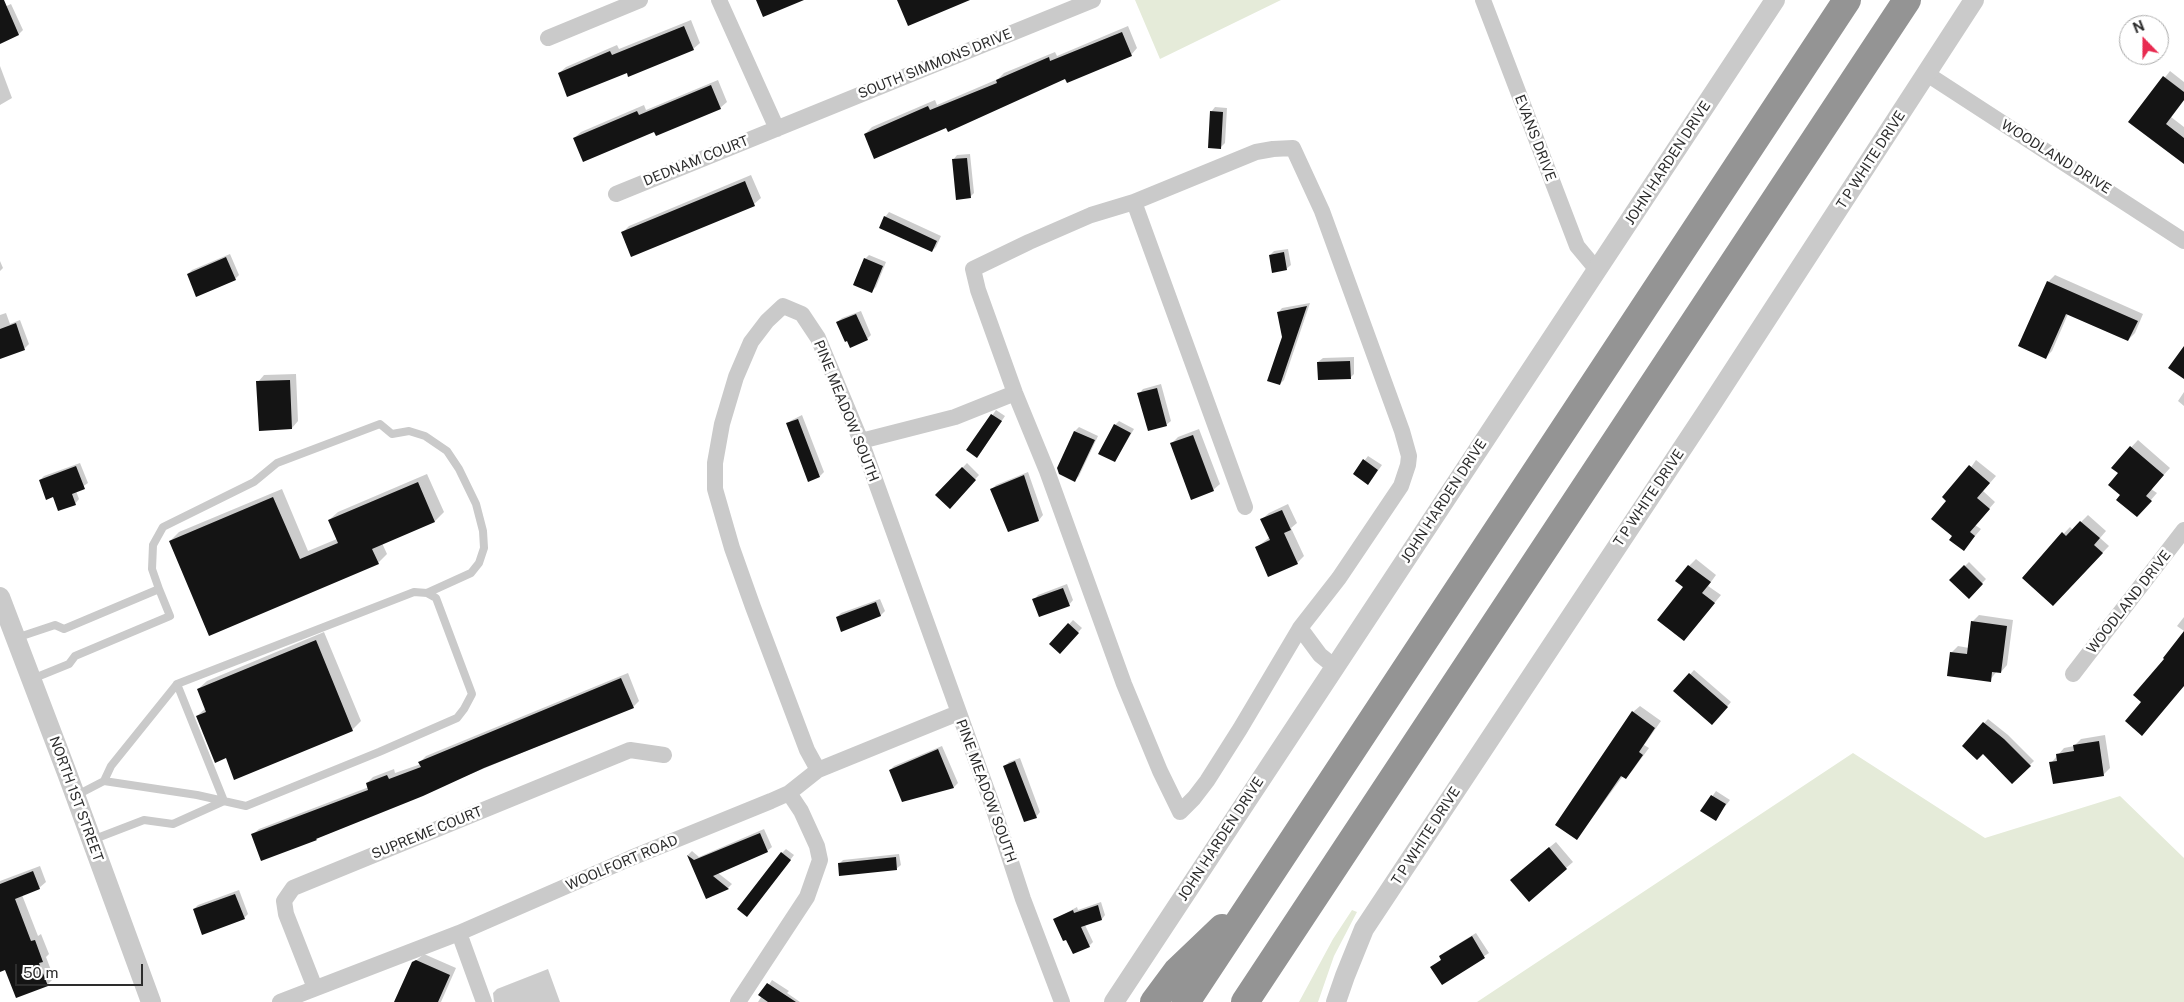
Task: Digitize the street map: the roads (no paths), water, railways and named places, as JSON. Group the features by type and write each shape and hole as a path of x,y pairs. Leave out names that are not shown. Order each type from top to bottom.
{"highway":[{"path":"1186,1002 1847,0"},
{"path":"1245,1002 1907,0"},
{"path":"1265,1002 1347,849"},
{"path":"1154,1002 1177,971 1256,896"}],"street":[{"path":"548,38 640,0"},
{"path":"718,0 777,129"},
{"name":"SOUTH SIMMONS DRIVE","path":"777,129 1093,0"},
{"name":"EVANS DRIVE","path":"1482,0 1576,246 1597,270"},
{"name":"JOHN HARDEN DRIVE","path":"1114,1002 1775,0"},
{"name":"T P WHITE DRIVE","path":"1336,1002 1364,930 1928,74 1974,0"},
{"name":"WOODLAND DRIVE","path":"1928,74 2184,241"},
{"name":"DEDNAM COURT","path":"616,194 777,129"},
{"path":"1293,148 1322,211 1402,431 1409,456 1408,465 1401,486 1339,578 1300,628 1216,766 1194,798 1180,812 1160,771 1124,684 1047,471 1015,393 978,290 973,269 1091,215 1134,202 1256,152 1293,148"},
{"path":"1134,202 1245,507"},
{"name":"PINE MEADOW SOUTH","path":"818,770 807,750 753,607 732,548 715,489 714,463 722,424 736,377 751,342 767,320 783,306 802,314 818,338 861,440 1062,1002"},
{"path":"861,440 955,417 1015,393"},
{"name":"WOODLAND DRIVE","path":"2074,674 2184,530"},
{"name":"NORTH 1ST STREET","path":"0,597 92,840 150,1002"},
{"path":"1300,628 1320,655 1335,667"},
{"name":"WOOLFORT ROAD","path":"280,1002 459,932 789,793 818,770 958,713"},
{"name":"SUPREME COURT","path":"315,988 286,914 284,901 293,888 630,750 664,755"},
{"path":"738,1002 807,897 820,860 817,846 789,793"},
{"path":"459,932 484,1002"}],"lane":[{"path":"31,679 69,664 74,656 170,616 152,569 153,544 163,526 254,482 277,463 380,424 392,434 409,431 425,436 447,452 460,469 476,504 483,531 484,548 479,563 470,574 427,594"},
{"path":"16,638 55,625 64,629 159,589"},
{"path":"75,796 104,781 197,795 246,806 457,718 472,694 436,598 414,592 177,684 111,766 104,781"},
{"path":"177,684 224,801"},
{"path":"92,840 144,820 173,824 224,801"}]}
